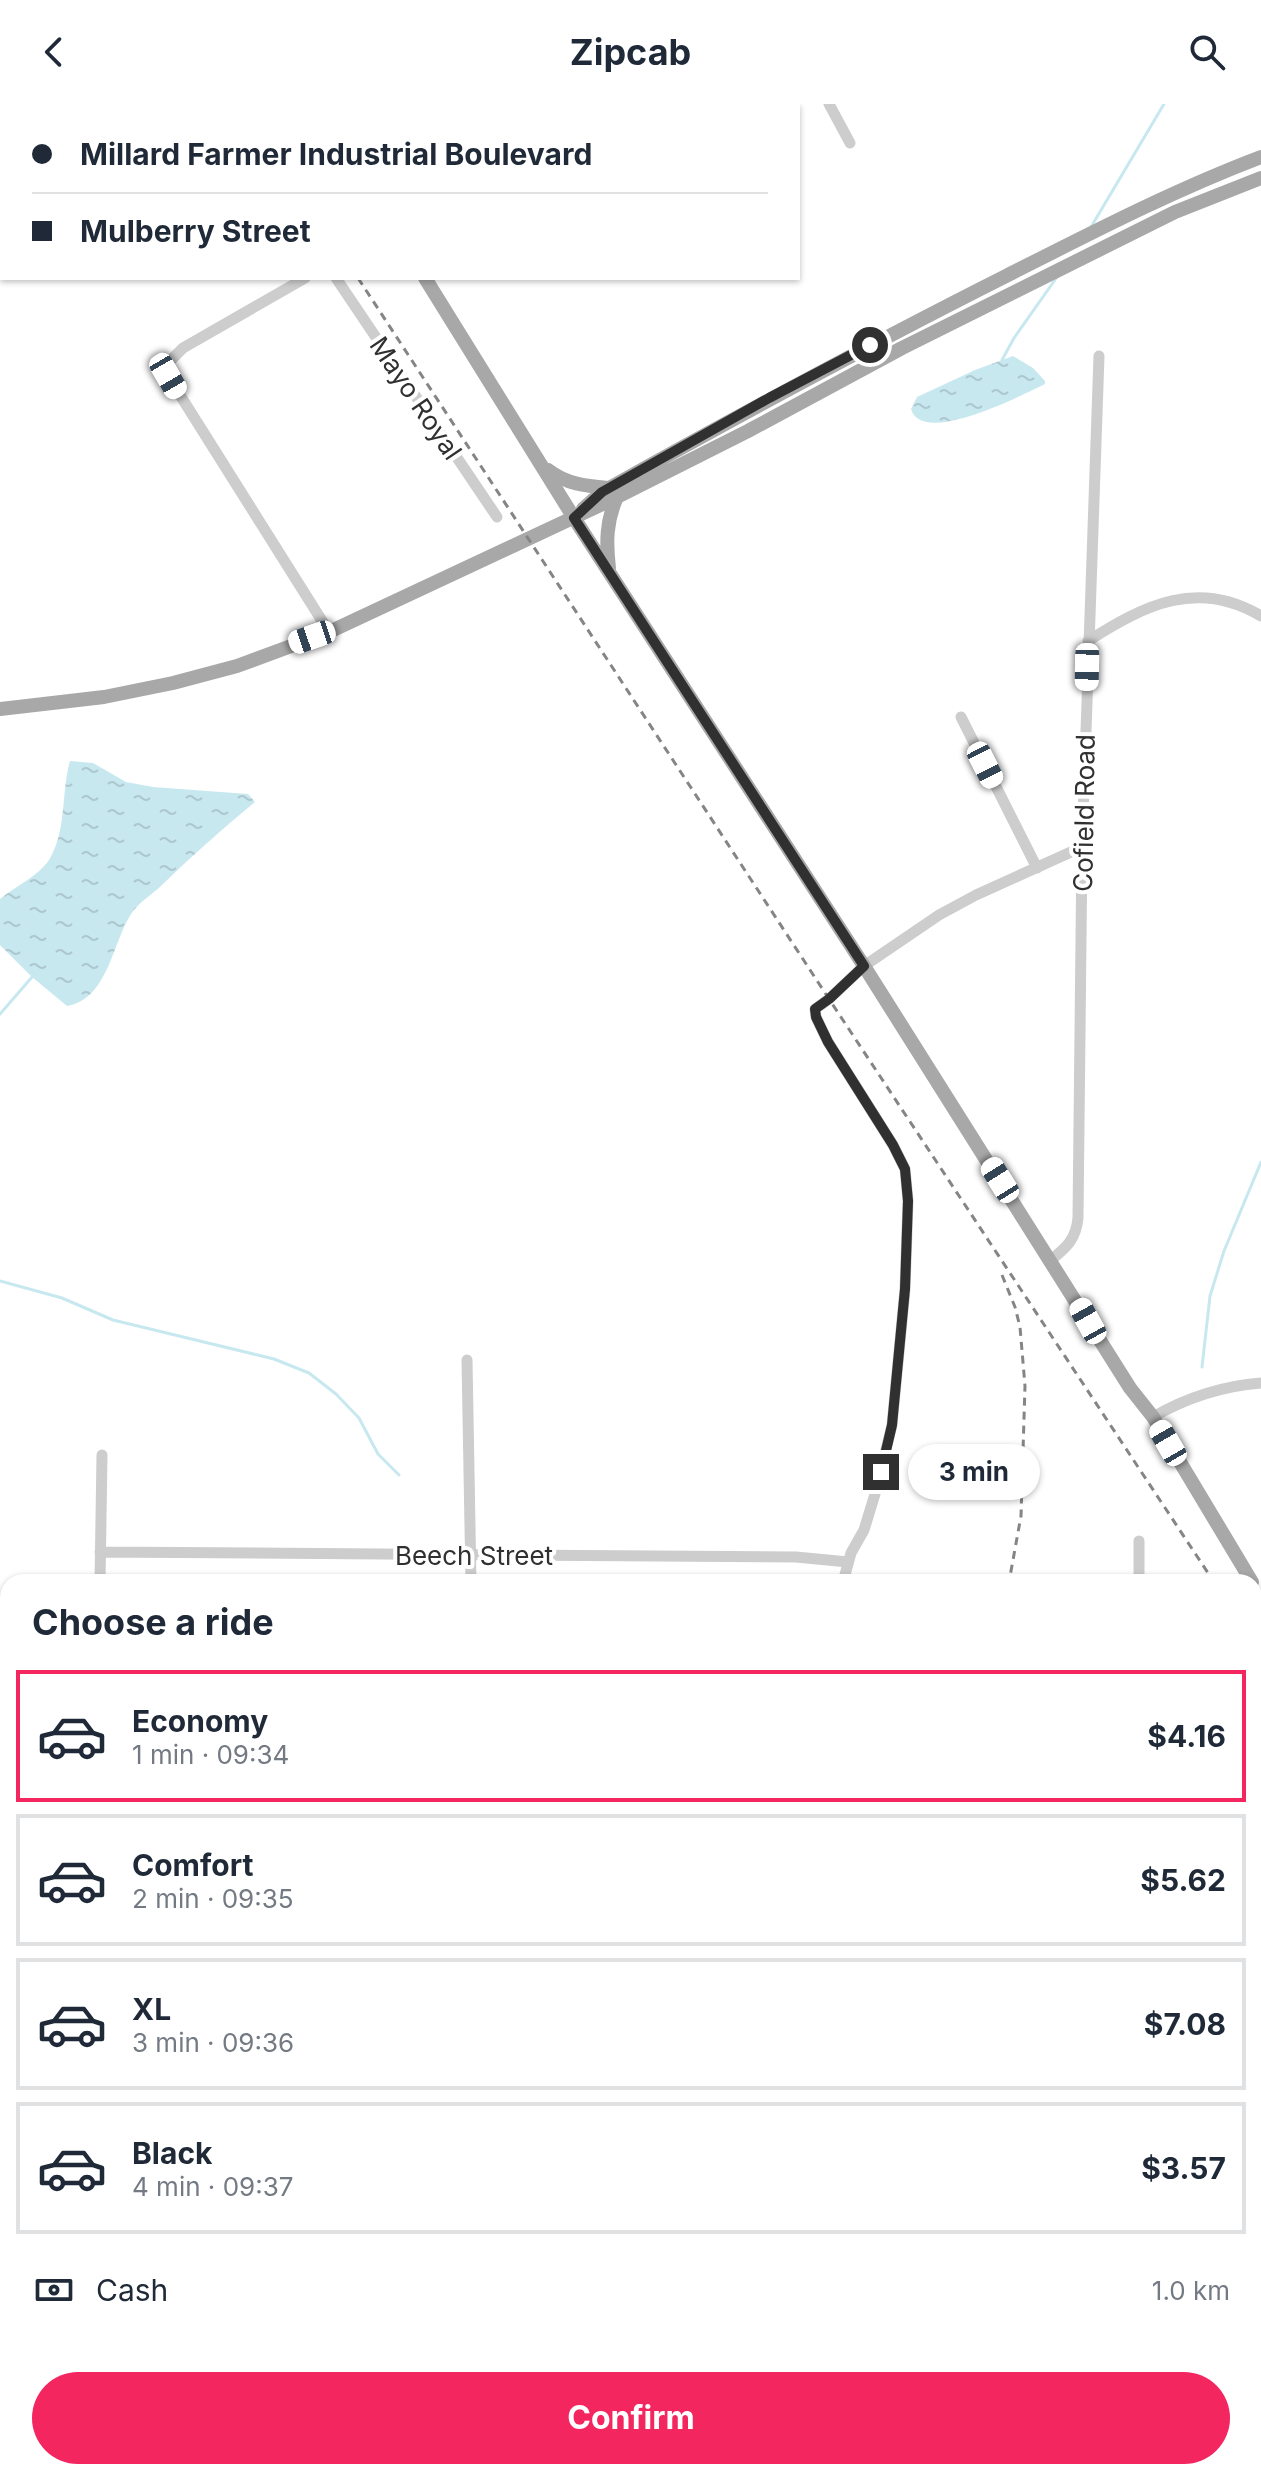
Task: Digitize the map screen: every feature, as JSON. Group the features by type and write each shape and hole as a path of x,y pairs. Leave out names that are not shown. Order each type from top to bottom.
{"main road":[{"path":"0,709 104,697 173,683 237,666 329,632 574,518 769,398 934,312 1127,215 1261,157"},
{"path":"540,464 558,478 612,493 748,431 902,348 1175,212 1261,178"},
{"path":"426,280 609,573 864,966 1130,1388 1153,1417 1248,1574"},
{"path":"609,573 606,538 612,493"}],"street":[{"path":"829,104 850,143"},
{"path":"302,280 183,348 169,362 168,376 329,632"},
{"name":"Mayo Royal","path":"337,280 497,517"},
{"name":"Cofield Road","path":"1051,1260 1070,1245 1078,1218 1082,847 1099,356"},
{"path":"1088,641 1140,612 1173,600 1207,597 1234,602 1261,616"},
{"path":"961,717 1037,868"},
{"path":"845,1574 851,1553 864,1530 892,1425 905,1289 908,1201 905,1169 828,1042 815,1009 864,966 939,915 1082,847"},
{"path":"467,1360 471,1574"},
{"path":"1153,1417 1178,1403 1203,1395 1244,1384 1261,1383"},
{"path":"100,1574 102,1455"},
{"path":"1139,1541 1139,1574"},
{"name":"Beech Street","path":"100,1552 796,1557 848,1562"}],"water":[{"path":"1013,356 1033,368 1045,384 995,407 952,421 933,423 919,419 911,409 917,397"},
{"path":"70,761 93,763 126,782 248,794 255,802 134,910 100,982 81,1001 67,1006 0,945 0,899 44,866 55,849"}],"waterway":[{"path":"1091,227 1164,104"},
{"path":"1002,360 1057,277"},
{"path":"0,1014 32,977"},
{"path":"1202,1367 1210,1296 1224,1251 1261,1162"},
{"path":"0,1281 62,1298 113,1320 274,1359 309,1373 336,1394 359,1418 378,1454 399,1475"}],"railway":[{"path":"359,280 1209,1574"},
{"path":"1002,1275 1020,1327 1025,1386 1021,1516 1010,1574"}],"route":[{"path":"870,345 602,492 574,518 864,966 815,1009 828,1042 905,1169 908,1201 905,1289 892,1425 881,1472"}]}
